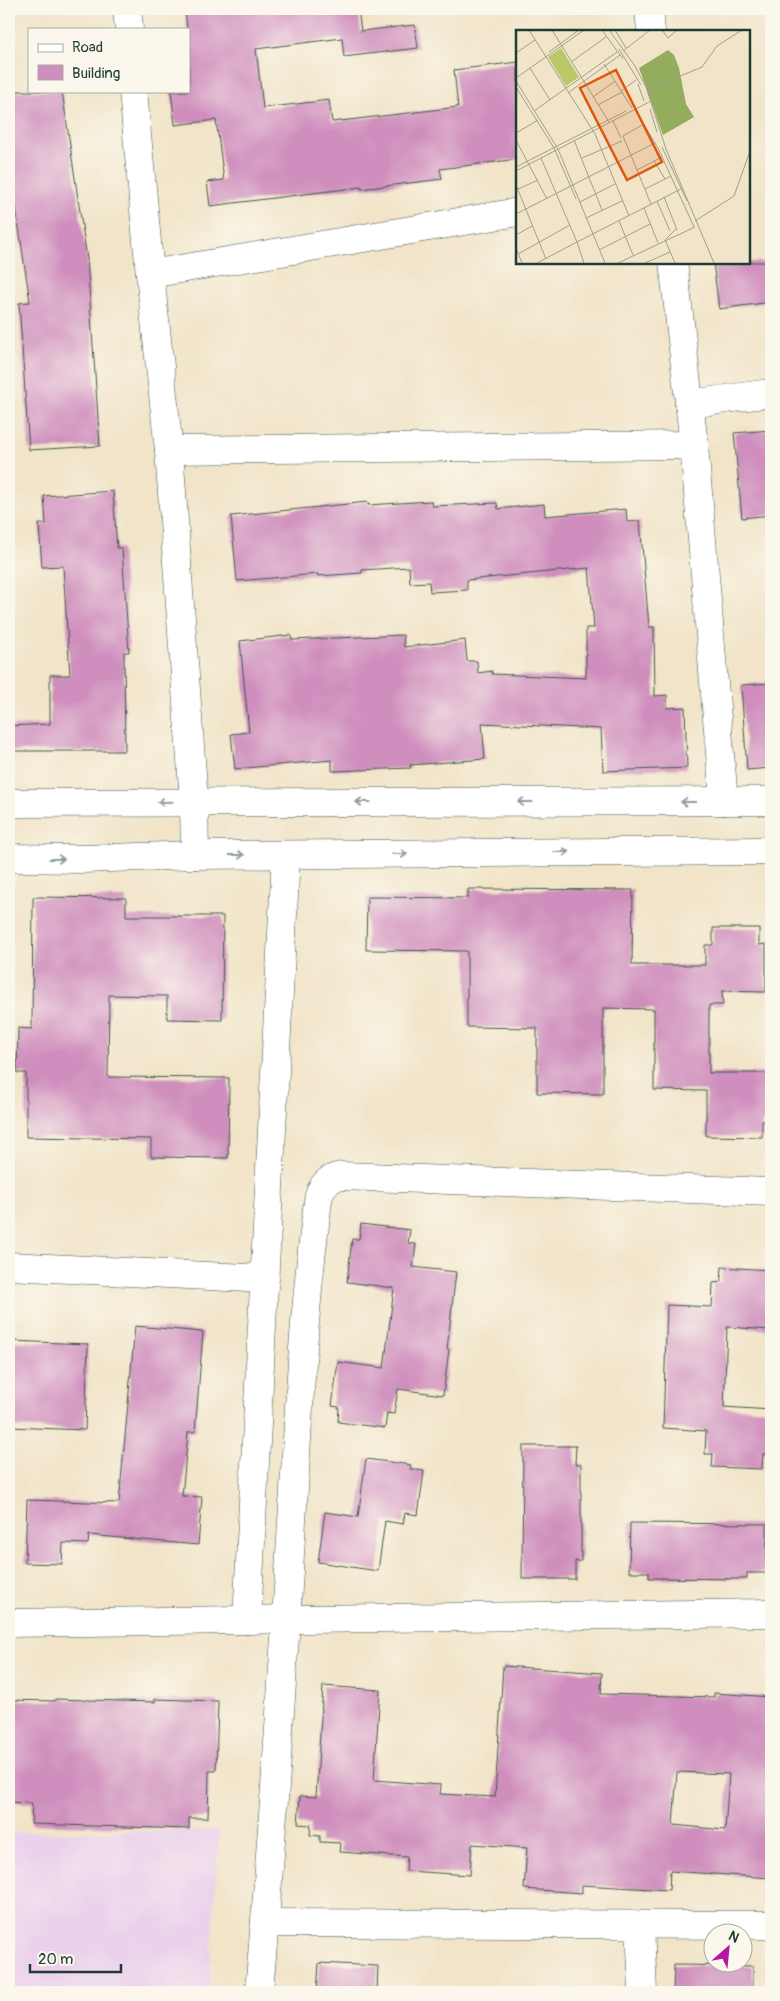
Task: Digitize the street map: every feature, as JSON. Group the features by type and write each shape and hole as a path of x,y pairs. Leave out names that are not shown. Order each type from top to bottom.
{"street":[{"path":"127,9 128,28"},
{"path":"649,9 651,30"},
{"path":"134,92 150,274 169,450 194,802 195,855"},
{"path":"150,274 516,212"},
{"path":"673,264 694,445 724,802"},
{"path":"689,404 771,393"},
{"path":"169,450 694,445"},
{"path":"9,803 771,801"},
{"path":"9,858 82,859 195,855 771,851"},
{"path":"247,1620 286,854"},
{"path":"259,1992 301,1382 315,1224 319,1197 328,1180 341,1176 771,1192"},
{"path":"9,1266 265,1279"},
{"path":"9,1623 771,1614"},
{"path":"265,1923 771,1925"},
{"path":"640,1925 644,1992"}],"shaded area":[{"path":"219,1830 209,1992 9,1992 9,1833"}],"building":[{"path":"185,9 358,9 361,31 415,25 418,48 344,57 342,38 256,49 263,108 329,100 332,122 458,107 454,70 516,62 516,159 440,169 442,179 210,206 207,182 224,180 216,120 175,125 171,92 190,92 190,28 187,28"},
{"path":"9,91 62,92 87,259 100,446 29,450 19,303 30,302 9,161"},
{"path":"771,262 771,302 719,309 713,264"},
{"path":"771,430 771,515 742,518 734,433"},
{"path":"113,491 117,548 122,548 129,652 124,652 125,751 9,751 9,726 50,724 50,675 70,675 63,566 42,567 39,524 46,524 44,496"},
{"path":"431,501 432,506 497,503 498,509 544,504 545,516 626,509 627,522 640,521 649,627 654,627 655,696 667,695 667,708 685,707 687,768 603,771 601,729 482,723 485,759 410,765 411,768 332,771 332,760 235,769 231,734 249,732 240,641 291,635 292,640 403,635 404,647 465,640 467,661 477,661 478,673 492,671 492,674 586,678 586,628 594,628 589,568 467,580 467,590 430,592 429,582 410,583 409,567 362,570 362,573 318,576 318,574 237,581 231,516 368,502 368,505"},
{"path":"771,683 771,768 747,770 741,685"},
{"path":"468,889 633,890 632,965 705,965 705,945 713,945 713,928 759,928 759,945 766,944 766,992 722,991 723,1005 709,1005 709,1073 768,1073 768,1121 762,1121 762,1137 706,1136 706,1091 654,1090 654,1009 603,1008 603,1094 537,1093 537,1028 467,1027 467,951 366,950 367,897 468,898"},
{"path":"33,897 126,898 126,916 223,916 222,1020 167,1019 167,996 109,995 108,1077 229,1078 228,1158 151,1157 151,1139 26,1137 26,1073 17,1073 18,1028 32,1029"},
{"path":"361,1224 410,1230 408,1243 416,1244 413,1267 456,1272 443,1395 398,1389 394,1414 387,1413 385,1428 338,1422 339,1407 332,1406 338,1362 384,1368 394,1288 347,1282 352,1239 359,1239"},
{"path":"722,1267 770,1270 771,1330 727,1327 724,1407 771,1410 769,1454 763,1454 762,1469 712,1467 713,1454 705,1454 706,1431 663,1428 667,1305 712,1307 713,1283 721,1282"},
{"path":"135,1326 203,1332 195,1432 188,1432 182,1496 202,1497 198,1545 89,1535 88,1544 63,1543 62,1564 25,1563 27,1500 119,1503"},
{"path":"9,1341 88,1344 85,1430 9,1427"},
{"path":"523,1446 576,1446 575,1464 581,1464 581,1561 575,1561 575,1579 522,1579"},
{"path":"366,1459 411,1465 410,1469 424,1471 418,1515 405,1513 403,1524 385,1521 378,1571 318,1562 325,1512 358,1517"},
{"path":"630,1523 767,1524 767,1573 747,1573 747,1579 649,1578 649,1572 629,1572"},
{"path":"503,1666 602,1673 601,1694 714,1697 714,1693 771,1697 771,1878 670,1871 669,1890 582,1885 582,1893 524,1889 527,1848 472,1844 470,1875 406,1871 407,1857 340,1852 341,1843 320,1842 320,1836 310,1835 311,1825 298,1824 300,1796 316,1797 323,1686 380,1690 374,1780 441,1785 440,1794 495,1797","holes":["677,1772 729,1774 725,1830 673,1825"]},
{"path":"55,1699 155,1702 155,1699 218,1701 216,1771 209,1771 208,1818 189,1818 189,1829 31,1824 32,1803 9,1802 9,1700 55,1701"},
{"path":"319,1963 378,1966 377,1992 317,1992"},
{"path":"674,1965 702,1965 702,1974 752,1974 753,1966 753,1992 673,1992"}]}
